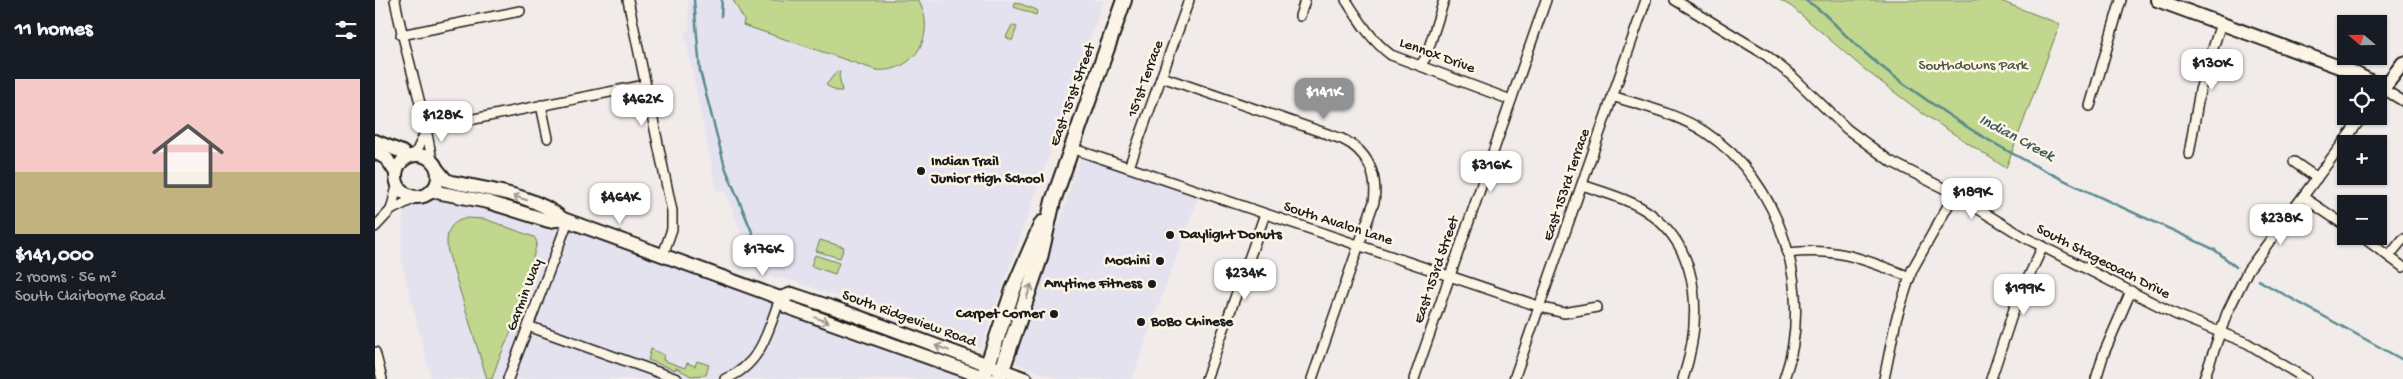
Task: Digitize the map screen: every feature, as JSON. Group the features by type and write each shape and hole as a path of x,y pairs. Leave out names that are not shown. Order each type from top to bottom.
{"main road":[{"name":"East 151st Street","path":"1001,375 1040,258 1053,201 1124,0"},
{"path":"2157,0 2358,75"},
{"path":"2387,80 2403,63"},
{"path":"375,141 412,156 426,157 434,165 437,181 431,191 417,197 403,192 387,159 375,152"},
{"path":"397,178 403,161 412,156"},
{"name":"South Ridgeview Road","path":"434,165 446,180 523,199 552,210 565,220 780,298 787,307 986,375 1001,375 1025,379"},
{"name":"South Ridgeview Road","path":"431,191 489,202 549,221 565,220"},
{"name":"East 151st Street","path":"986,375 1024,263 1053,201"}],"street":[{"path":"395,0 401,35 434,165"},
{"path":"628,0 672,212 672,229 663,255"},
{"name":"151st Terrace","path":"1129,167 1189,0"},
{"path":"1300,16 1305,0"},
{"name":"Lennox Drive","path":"1346,0 1380,47 1391,55 1511,100"},
{"path":"1420,66 1426,57 1444,0"},
{"name":"East 153rd Street","path":"1413,379 1546,0"},
{"name":"East 153rd Terrace","path":"1514,379 1646,0"},
{"name":"South Stagecoach Drive","path":"1675,0 1766,55 1792,76 1847,130 1890,161 2043,246 2175,314 2247,343 2306,379"},
{"path":"2090,106 2121,0"},
{"path":"401,35 520,11"},
{"path":"2189,154 2200,90 2221,23"},
{"path":"1162,77 1342,139 1356,147 1369,162 1375,184 1374,202 1312,379"},
{"path":"425,126 459,122 645,85"},
{"path":"2387,92 2403,101"},
{"path":"1612,96 1681,120 1705,132 1750,172 1767,196 1787,253 1797,307 1795,336 1784,379"},
{"path":"541,105 548,138"},
{"path":"2204,379 2219,332 2249,270 2356,125"},
{"path":"412,156 425,126"},
{"name":"South Avalon Lane","path":"1071,148 1359,247 1539,306 1564,313 1597,307"},
{"path":"2294,162 2317,178"},
{"path":"391,210 397,178"},
{"path":"1582,185 1651,214 1677,241 1687,258 1692,276 1694,296 1693,338 1683,379"},
{"path":"1884,379 1894,328 1910,277 1954,195"},
{"path":"2303,196 2337,220"},
{"path":"375,228 391,210 417,197"},
{"path":"1206,379 1265,214"},
{"name":"Garmin Way","path":"509,379 565,220"},
{"path":"2389,256 2403,239"},
{"path":"2374,245 2403,267"},
{"path":"1991,379 2015,306 2043,246"},
{"path":"1787,253 1815,250 1857,256 1910,277"},
{"path":"2096,379 2131,291"},
{"path":"725,379 744,369 756,357 765,340 780,298"},
{"path":"528,326 677,379"},
{"path":"375,356 382,379"}],"shaded area":[{"path":"688,0 1104,0 981,348 791,280 757,274 725,191 717,192 684,32 689,31"},
{"path":"1082,151 1200,192 1132,379 1058,379 1014,363"},
{"path":"431,191 563,219 983,379 431,379 401,259 404,209"}],"green space":[{"path":"733,0 918,0 924,13 924,38 912,58 902,65 890,69 876,70 743,25 744,20"},
{"name":"Southdowns Park","path":"1780,0 1998,0 2060,24 2006,168 1922,113 1864,69 1792,7"},
{"path":"1015,2 1037,10 1036,15 1014,7"},
{"path":"1012,25 1017,27 1012,41 1006,37"},
{"path":"837,71 840,72 842,91 836,91 826,85"},
{"path":"467,218 485,219 534,237 537,242 520,311 492,379 487,379 448,252 447,240 449,230 456,223"},
{"path":"820,240 844,247 840,258 816,251"},
{"path":"815,255 839,263 835,274 811,266"},
{"path":"651,349 664,355 663,360 685,368 687,363 695,366 697,361 709,365 706,375 691,376 676,368 675,370 648,360"}],"waterway":[{"path":"694,0 700,71 725,167 765,263"},
{"path":"721,16 722,0"},
{"name":"Indian Creek","path":"1805,0 1825,15 1856,45 1905,85 1970,129 2038,167 2215,250 2236,267"},
{"name":"Indian Creek","path":"2258,280 2403,360"}],"place":[{"name":"Indian Trail Junior High School","path":"921,171"},
{"name":"Daylight Donuts","path":"1170,235"},
{"name":"Mochini","path":"1160,261"},
{"name":"Anytime Fitness","path":"1152,284"},
{"name":"Carpet Corner","path":"1054,314"},
{"name":"BoBo Chinese","path":"1141,322"}]}
